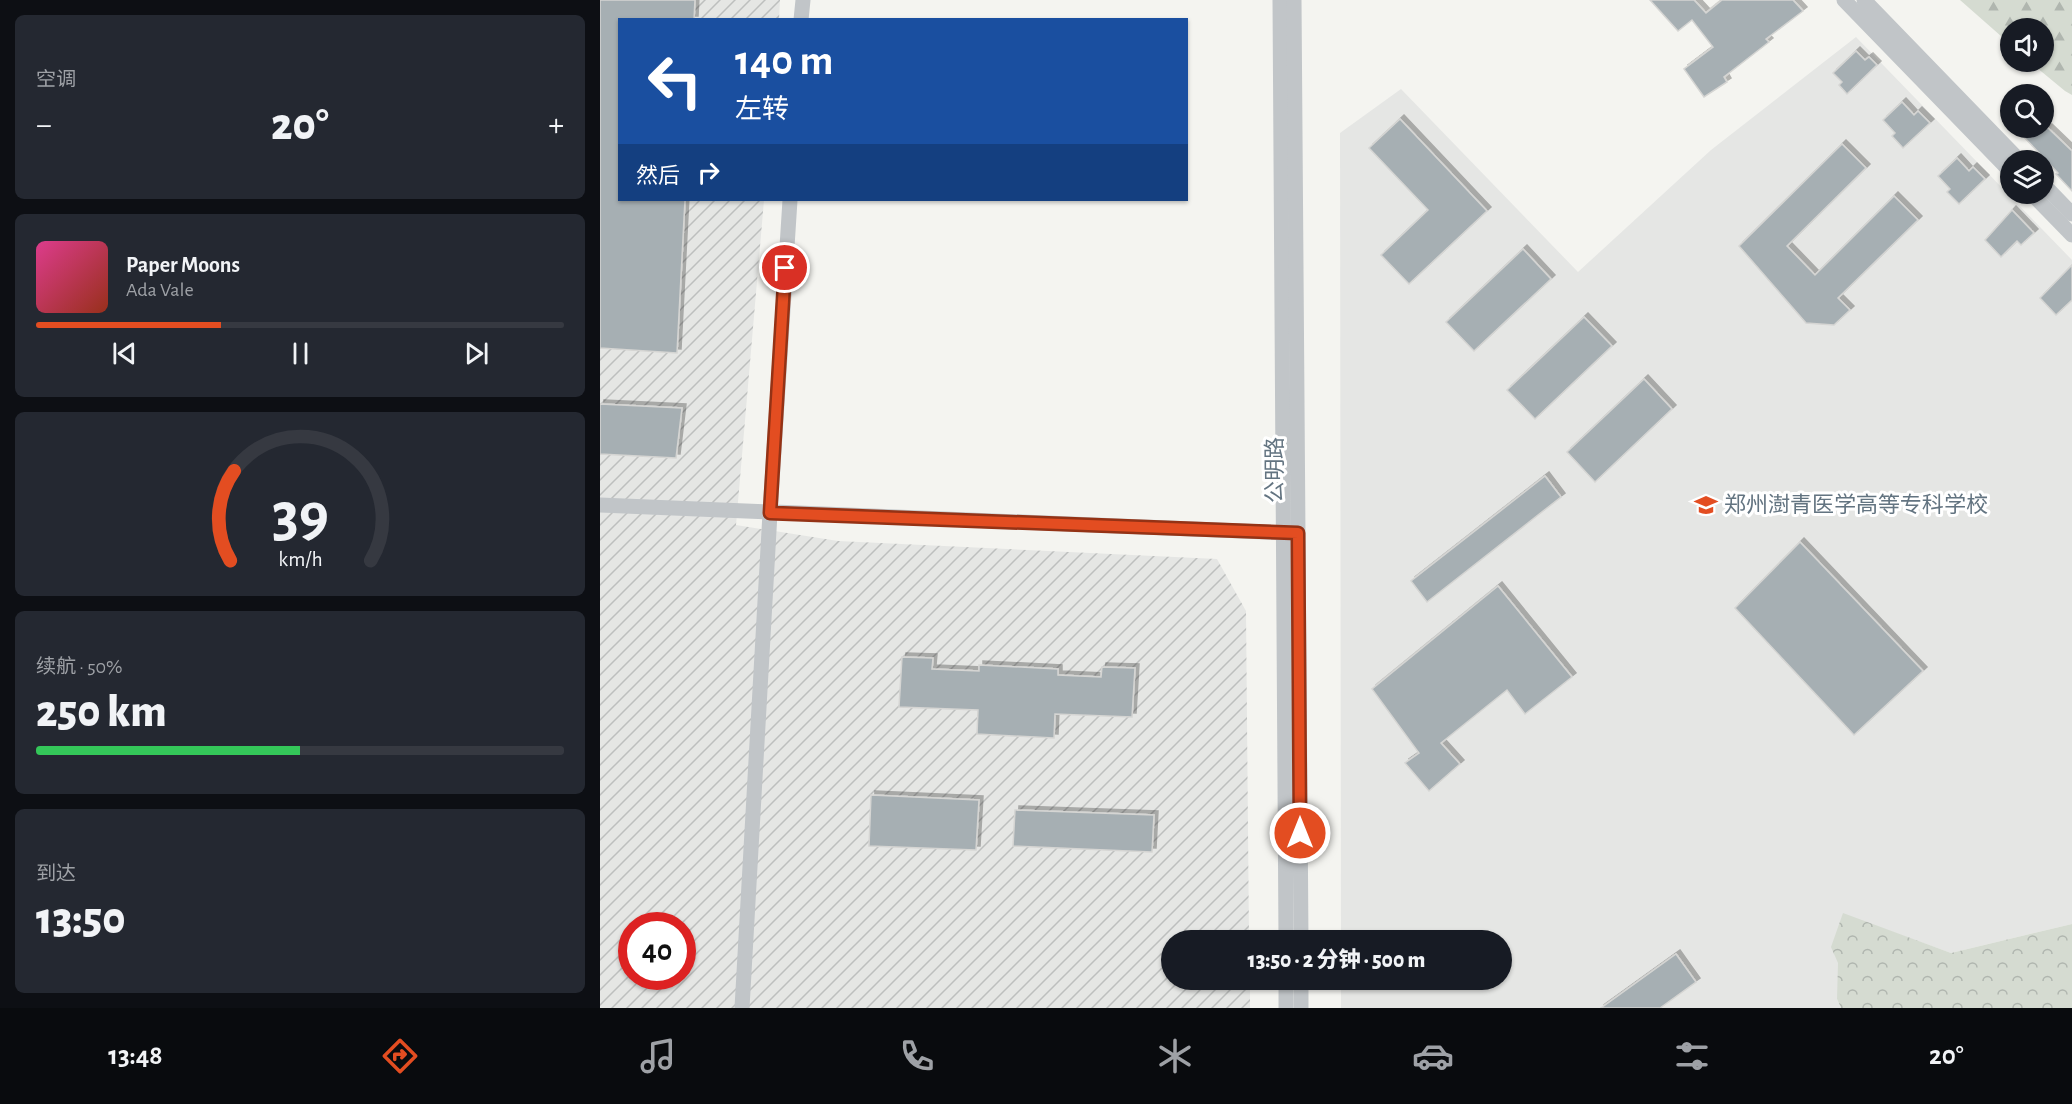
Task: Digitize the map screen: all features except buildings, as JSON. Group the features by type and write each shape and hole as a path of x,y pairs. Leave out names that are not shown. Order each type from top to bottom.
{"street":[{"path":"801,18 803,0"},
{"name":"公明路","path":"1280,0 1290,533 1301,930"},
{"name":"公明路","path":"1286,930 1294,0"},
{"path":"1844,0 2000,161"},
{"path":"1864,0 2009,150"},
{"path":"2054,195 2072,214"},
{"path":"742,1008 790,201"},
{"path":"2042,204 2072,234"},
{"path":"600,505 1290,533"},
{"path":"1286,990 1286,1008"},
{"path":"1301,990 1301,1008"}],"shaded area":[{"path":"600,0 780,0 779,18 618,18 618,201 764,201 736,525 838,541 1217,559 1246,611 1249,930 1161,930 1161,990 1250,990 1250,1008 600,1008"},
{"name":"郑州澍青医学高等专科学校","path":"1856,37 2000,186 2000,204 2018,204 2072,260 2072,924 1951,953 1843,914 1843,975 1837,999 1841,1008 1341,1008 1341,990 1512,990 1512,930 1341,930 1340,133 1401,89 1578,272 1711,150"}],"green space":[{"path":"1960,0 2072,0 2072,95 2042,72 2054,72 2054,18 2000,18 2000,35"},
{"path":"1843,913 1951,953 2072,924 2072,1008 1841,1008 1837,999 1838,963 1831,947"}],"place":[{"name":"郑州澍青医学高等专科学校","path":"1706,505"}],"route":[{"path":"785,268 770,513 1298,533 1300,833"}]}
